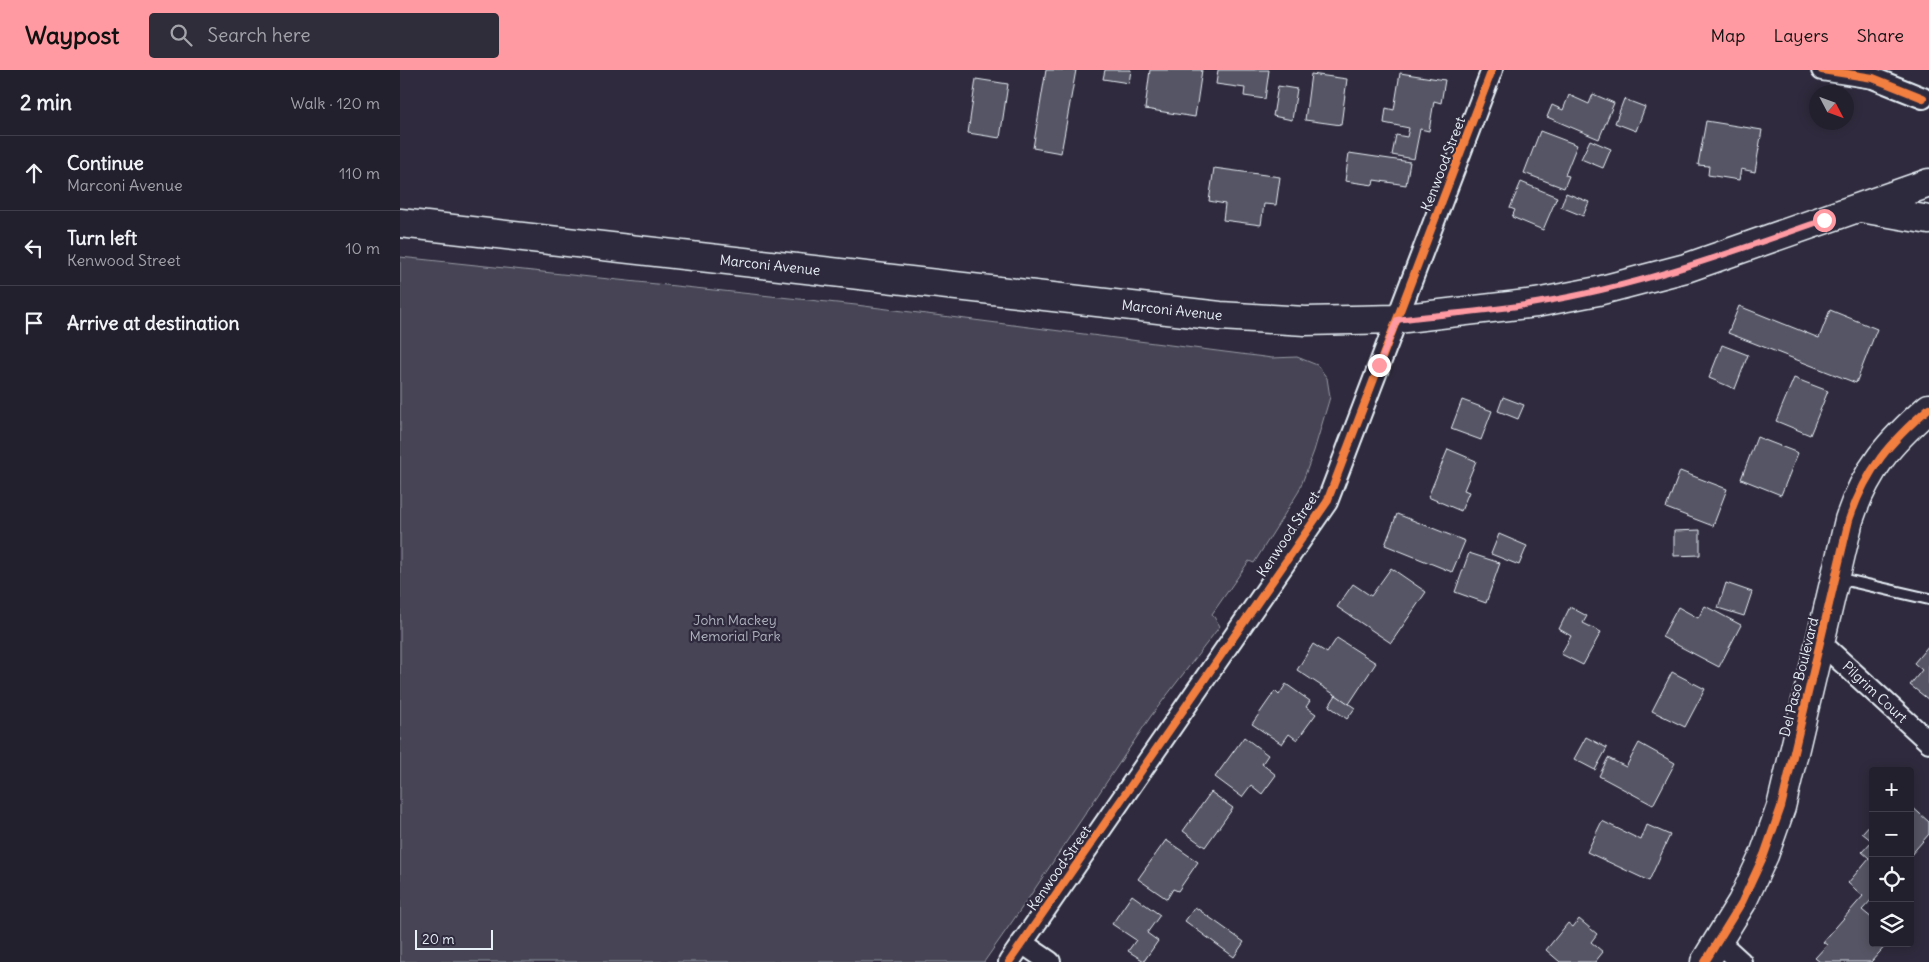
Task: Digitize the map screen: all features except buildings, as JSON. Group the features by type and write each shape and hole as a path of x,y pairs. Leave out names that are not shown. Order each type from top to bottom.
{"main road":[{"name":"Marconi Avenue","path":"400,223 1220,316 1305,321 1397,320 1536,303 1598,291 1686,268 1929,183"},
{"path":"1860,208 1929,220"},
{"name":"Del Paso Boulevard","path":"1712,952 1742,902 1757,871 1778,815 1849,520 1864,482 1875,464 1901,432 1929,408"}],"street":[{"name":"Kenwood Street","path":"1009,962 1327,502 1492,70"},
{"path":"1822,70 1873,78 1923,98"},
{"name":"Pilgrim Court","path":"1820,642 1929,742"},
{"path":"1022,943 1050,962"},
{"path":"1712,952 1740,962"}],"lane":[{"path":"1836,578 1929,599"}],"green space":[{"name":"John Mackey Memorial Park","path":"400,257 856,305 1272,358 1297,357 1317,365 1327,378 1330,397 1314,451 1299,491 1254,563 1249,561 1212,614 1220,626 1151,716 984,962 400,962"}],"cycle path":[{"path":"1009,962 1327,502 1492,70"},
{"path":"1822,70 1873,78 1923,98"},
{"path":"1705,962 1742,902 1764,855 1781,807 1849,520 1856,502 1872,471 1891,445 1929,408"}],"route":[{"path":"1379,365 1397,320 1536,303 1598,291 1686,268 1824,220"}]}
